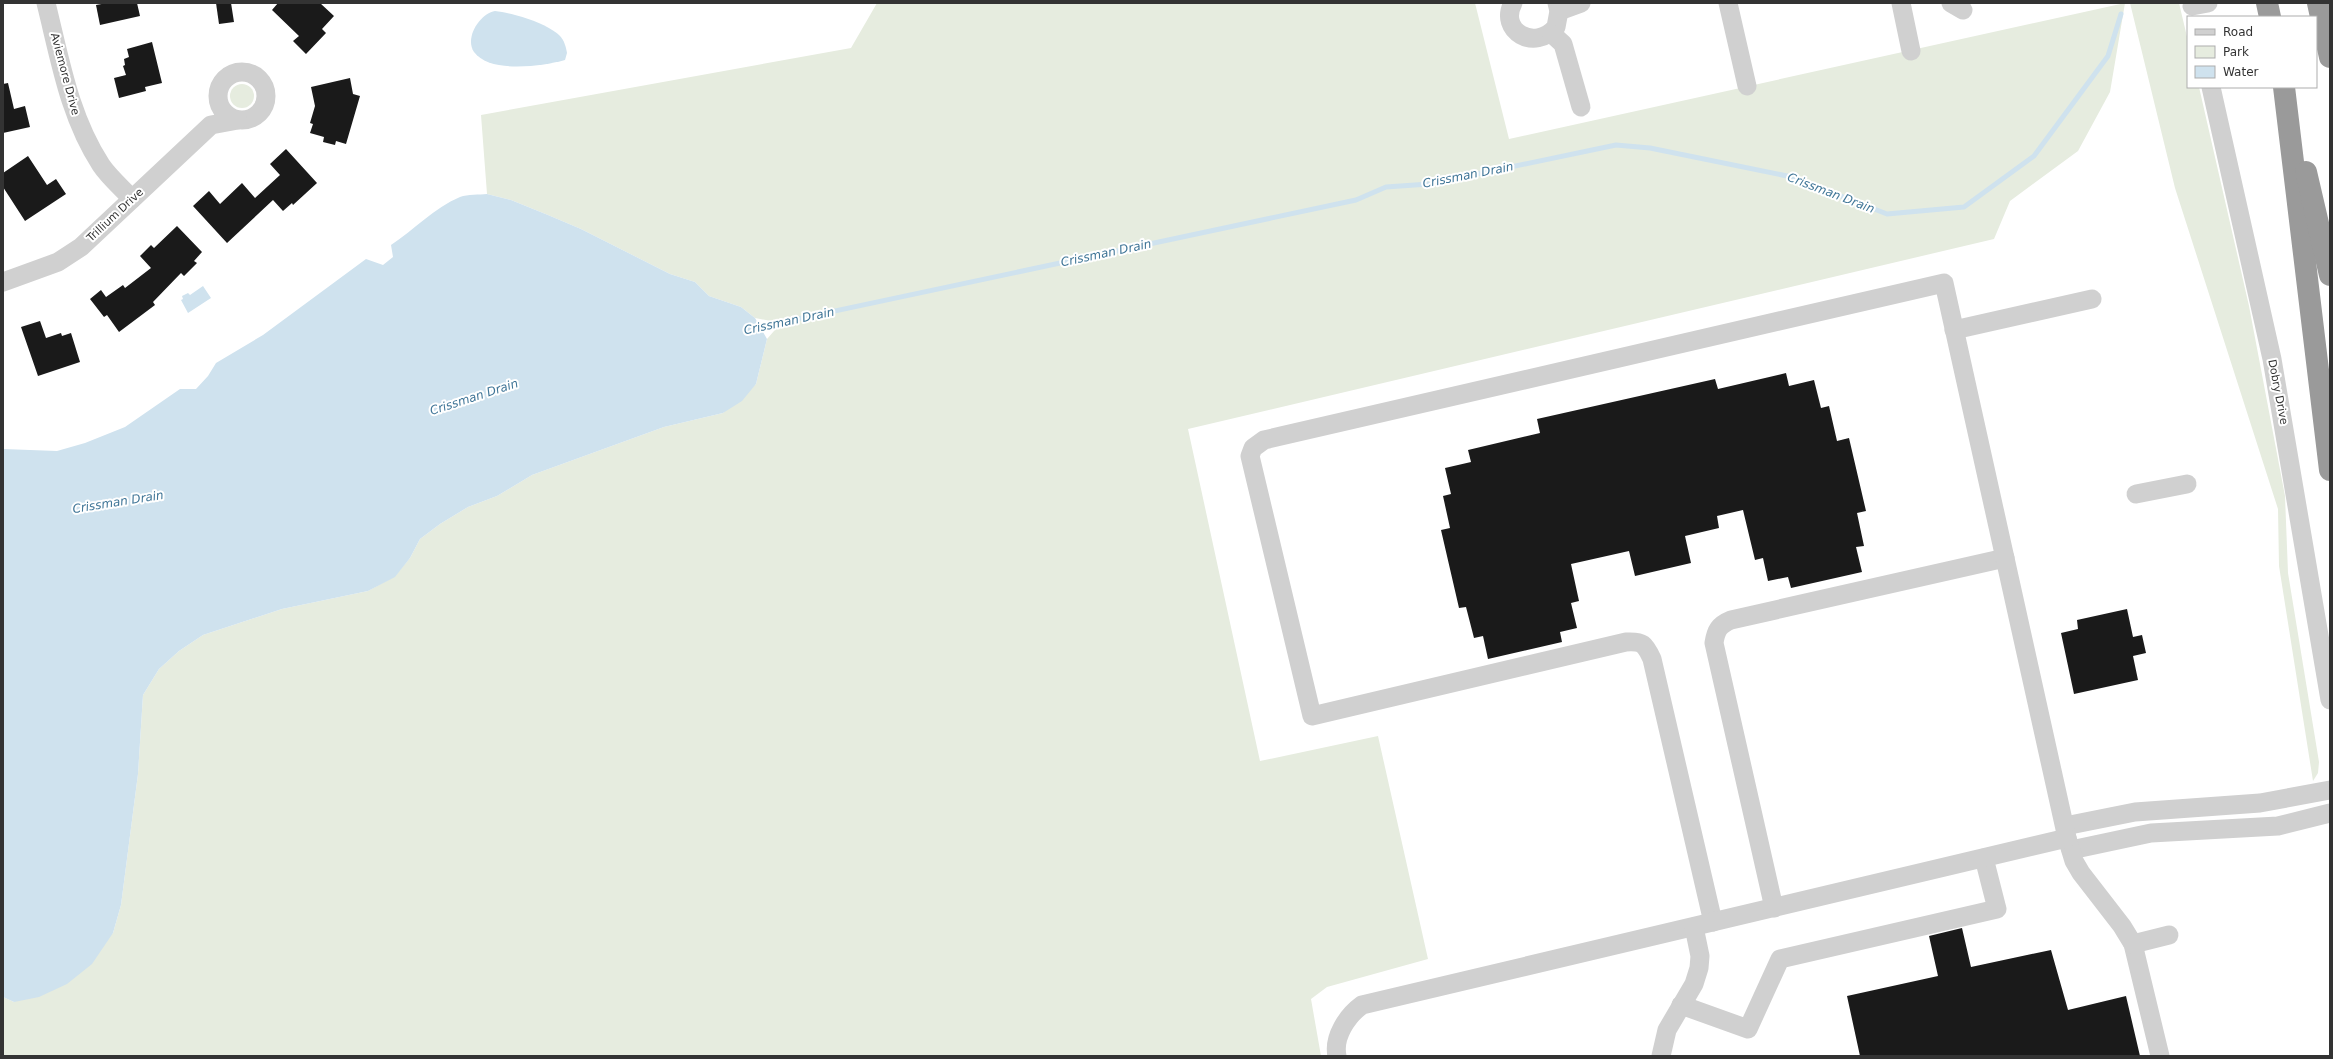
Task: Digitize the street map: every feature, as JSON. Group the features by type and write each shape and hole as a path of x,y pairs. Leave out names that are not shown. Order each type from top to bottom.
{"highway":[{"path":"2267,3 2270,16"},
{"path":"2318,3 2330,57"},
{"path":"2285,88 2330,275"},
{"path":"2285,88 2330,470"}],"street":[{"name":"Aviemore Drive","path":"46,3 69,97 76,119 102,167 132,199"},
{"path":"1513,3 1510,17 1512,25 1518,33 1534,40 1543,38 1551,33 1556,27 1558,7 1581,3"},
{"path":"1728,3 1747,86"},
{"path":"1902,3 1911,51"},
{"path":"1551,33 1563,44 1581,107"},
{"path":"234,73 250,73 262,83 266,98 264,106 254,117 238,120 211,125 222,83 234,73"},
{"name":"Dobry Drive","path":"2211,88 2272,359 2330,700"},
{"path":"218,98 225,112 238,120"},
{"name":"Trillium Drive","path":"3,282 58,262 81,247 211,125"},
{"path":"1713,922 1652,659 1647,647 1639,641 1626,642 1312,716 1250,456 1254,448 1264,440 1944,283 2068,838 2081,873 2122,926 2133,944 2160,1056"},
{"path":"1954,330 2092,299"},
{"path":"2136,494 2187,484"},
{"path":"1774,908 1714,643 1716,632 1720,625 1731,620 2005,558"},
{"path":"1337,1056 1337,1044 1340,1033 1354,1011 1362,1005 2068,838 2134,812 2260,803 2330,790"},
{"path":"2068,838 2278,826 2330,813"},
{"path":"1681,1005 1748,1029 1780,959 1997,909 1984,858"},
{"path":"1661,1056 1668,1030 1694,984 1699,968 1700,956 1694,927"},
{"path":"2133,944 2169,935"}],"green space":[{"path":"877,3 1475,3 1509,139 2125,3 2110,92 2078,151 2010,201 1994,239 1188,429 1260,761 1378,736 1428,959 1327,987 1311,999 1321,1056 3,1056 3,997 14,1002 113,933 121,905 138,774 143,695 159,669 179,651 203,635 282,609 368,591 395,576 410,558 420,539 440,524 468,507 497,496 532,475 664,427 723,413 756,384 767,339 781,323 755,318 741,307 709,296 695,282 670,274 581,229 511,200 487,194 481,115 851,48"},
{"path":"2130,3 2179,3 2187,37 2187,88 2199,88 2249,306 2285,496 2288,573 2319,762 2318,773 2313,781 2279,566 2278,509 2175,188"},
{"path":"242,84 251,87 254,96 251,105 242,108 233,105 230,96 233,87"}],"water":[{"path":"495,11 529,19 554,31 565,44 567,53 565,60 531,66 504,66 482,59 474,52 471,46 471,40 476,27 484,16"},
{"path":"487,194 511,200 581,229 670,274 695,282 709,296 741,307 755,318 767,339 756,384 742,401 723,413 664,427 532,475 497,496 468,507 440,524 420,539 410,558 395,577 368,591 282,609 203,635 179,651 159,669 143,695 138,774 121,905 113,933 92,964 67,984 39,997 14,1002 3,997 3,449 57,451 85,443 125,427 180,389 196,389 208,376 216,363 263,335 366,259 383,265 393,257 391,245 441,207 463,196"},
{"path":"203,286 211,298 188,313 181,300 183,299 182,296 188,293 190,295"}],"building":[{"path":"107,3 137,3 140,16 100,25 96,5"},
{"path":"216,3 231,3 234,22 219,24"},
{"path":"278,3 320,3 334,16 322,29 326,33 306,54 293,41 299,36 272,10"},
{"path":"152,42 162,83 145,87 146,91 119,98 114,78 126,75 123,66 125,65 124,59 129,57 127,49"},
{"path":"350,78 353,94 360,96 346,144 336,141 335,145 323,142 324,137 310,133 313,124 310,123 315,106 311,87"},
{"path":"8,83 14,109 25,106 30,127 3,133 3,84"},
{"path":"286,149 317,183 293,205 292,203 283,211 273,200 227,243 193,206 209,191 220,204 242,183 255,198 280,175 270,164"},
{"path":"28,156 47,185 56,179 66,194 25,221 3,187 3,173"},
{"path":"177,226 202,252 194,261 197,263 184,276 181,273 153,302 155,305 119,332 107,315 104,317 90,299 101,290 106,297 123,285 125,288 151,268 140,256 151,245 154,248"},
{"path":"40,321 46,338 61,333 62,336 71,333 80,362 38,376 21,327"},
{"path":"1786,373 1789,386 1814,380 1821,408 1829,406 1837,441 1849,438 1866,511 1857,513 1864,546 1856,547 1862,572 1791,588 1788,577 1768,581 1763,558 1755,560 1743,510 1717,516 1719,528 1685,536 1691,563 1635,576 1629,551 1571,564 1579,601 1571,603 1577,628 1560,632 1562,642 1488,659 1483,636 1474,638 1466,607 1459,608 1441,530 1450,528 1443,496 1451,494 1445,468 1471,462 1468,450 1540,433 1537,419 1715,379 1718,389"},
{"path":"2127,609 2133,637 2142,635 2146,653 2133,656 2138,680 2074,694 2061,633 2078,629 2077,620"},
{"path":"1962,928 1971,967 2051,950 2068,1010 2126,996 2140,1056 1860,1056 1847,996 1938,976 1929,936"}],"waterway":[{"name":"Crissman Drain","path":"755,328 1356,200 1386,187 1429,184 1616,145 1650,148 1792,177 1887,214 1964,207 2034,156 2108,56 2121,14"}]}
